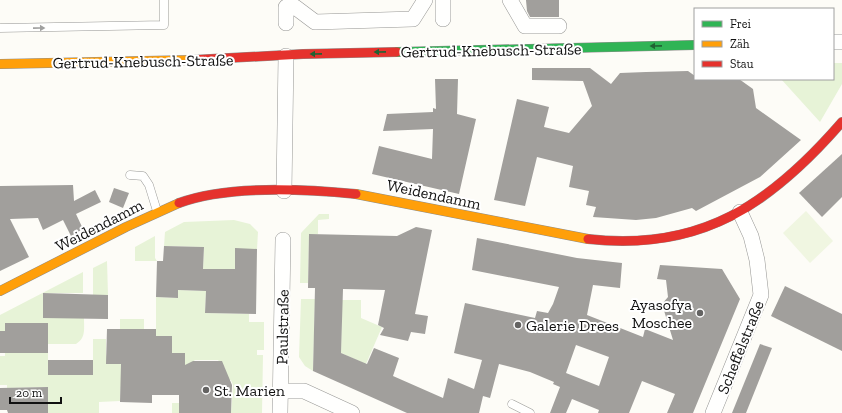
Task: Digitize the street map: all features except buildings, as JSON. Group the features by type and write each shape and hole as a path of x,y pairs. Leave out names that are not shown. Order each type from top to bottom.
{"main road":[{"name":"Gertrud-Knebusch-Straße","path":"0,64 286,56 310,54 694,45"},
{"name":"Weidendamm","path":"0,291 158,212 180,202 206,195 284,191 334,192 369,196 561,235 616,241 638,241 684,233 709,225 740,212 783,183 820,148 842,122"}],"street":[{"path":"286,28 281,4 295,7 316,22 413,19 425,0"},
{"path":"443,0 443,25"},
{"path":"510,0 525,26 559,26"},
{"path":"284,191 286,56"},
{"name":"Scheffelstraße","path":"713,413 761,295 757,260 751,236 740,212"},
{"name":"Paulstraße","path":"280,413 283,240"},
{"path":"281,391 304,391 352,413"}],"lane":[{"path":"0,28 164,25 164,0"},
{"path":"130,175 144,176 149,185 158,212"},
{"path":"512,404 530,413"}],"green space":[{"path":"834,63 842,63 842,84 820,122 782,80 834,80"},
{"path":"806,211 833,241 810,263 783,233"},
{"path":"319,214 329,214 329,219 318,220 318,234 309,235 308,283 300,283 301,233"},
{"path":"234,220 250,224 258,232 257,249 235,249 235,269 203,269 204,247 164,246 165,232 184,222"},
{"path":"155,236 155,258 157,261 135,261 135,247"},
{"path":"107,261 108,295 93,295 93,268"},
{"path":"83,272 83,293 43,293 43,318 84,318 83,336 79,342 76,344 48,344 48,324 5,323 5,331 0,331 0,315"},
{"path":"178,290 206,291 205,313 249,314 249,322 264,322 264,350 257,350 257,355 263,355 262,413 231,413 233,385 231,380 224,380 225,368 218,360 195,360 185,368 185,353 172,353 172,336 156,336 156,297 178,298"},
{"path":"301,299 315,299 313,371 305,366 299,357"},
{"path":"342,300 361,300 361,318 382,327 366,364 341,353"},
{"path":"120,319 144,319 144,329 120,329"},
{"path":"93,339 106,339 106,354 110,364 122,364 120,401 99,402 99,413 48,413 48,387 7,388 7,385 0,385 0,356 5,356 5,353 48,353 48,375 93,375"},
{"path":"172,403 180,403 179,413 172,413"}],"traffic: fast":[{"path":"397,52 694,45"}],"traffic: slow":[{"path":"0,64 192,60"},
{"path":"356,194 588,239"},
{"path":"0,291 126,227 179,203"}],"traffic: jam":[{"path":"192,60 303,54 397,52"},
{"path":"588,239 628,241 665,238 699,229 731,216 760,198 788,177 842,122"},
{"path":"179,203 198,197 242,191 290,190 356,194"}],"place":[{"name":"Ayasofya Moschee","path":"700,313"},
{"name":"Galerie Drees","path":"518,325"},
{"name":"St. Marien","path":"206,390"}]}
